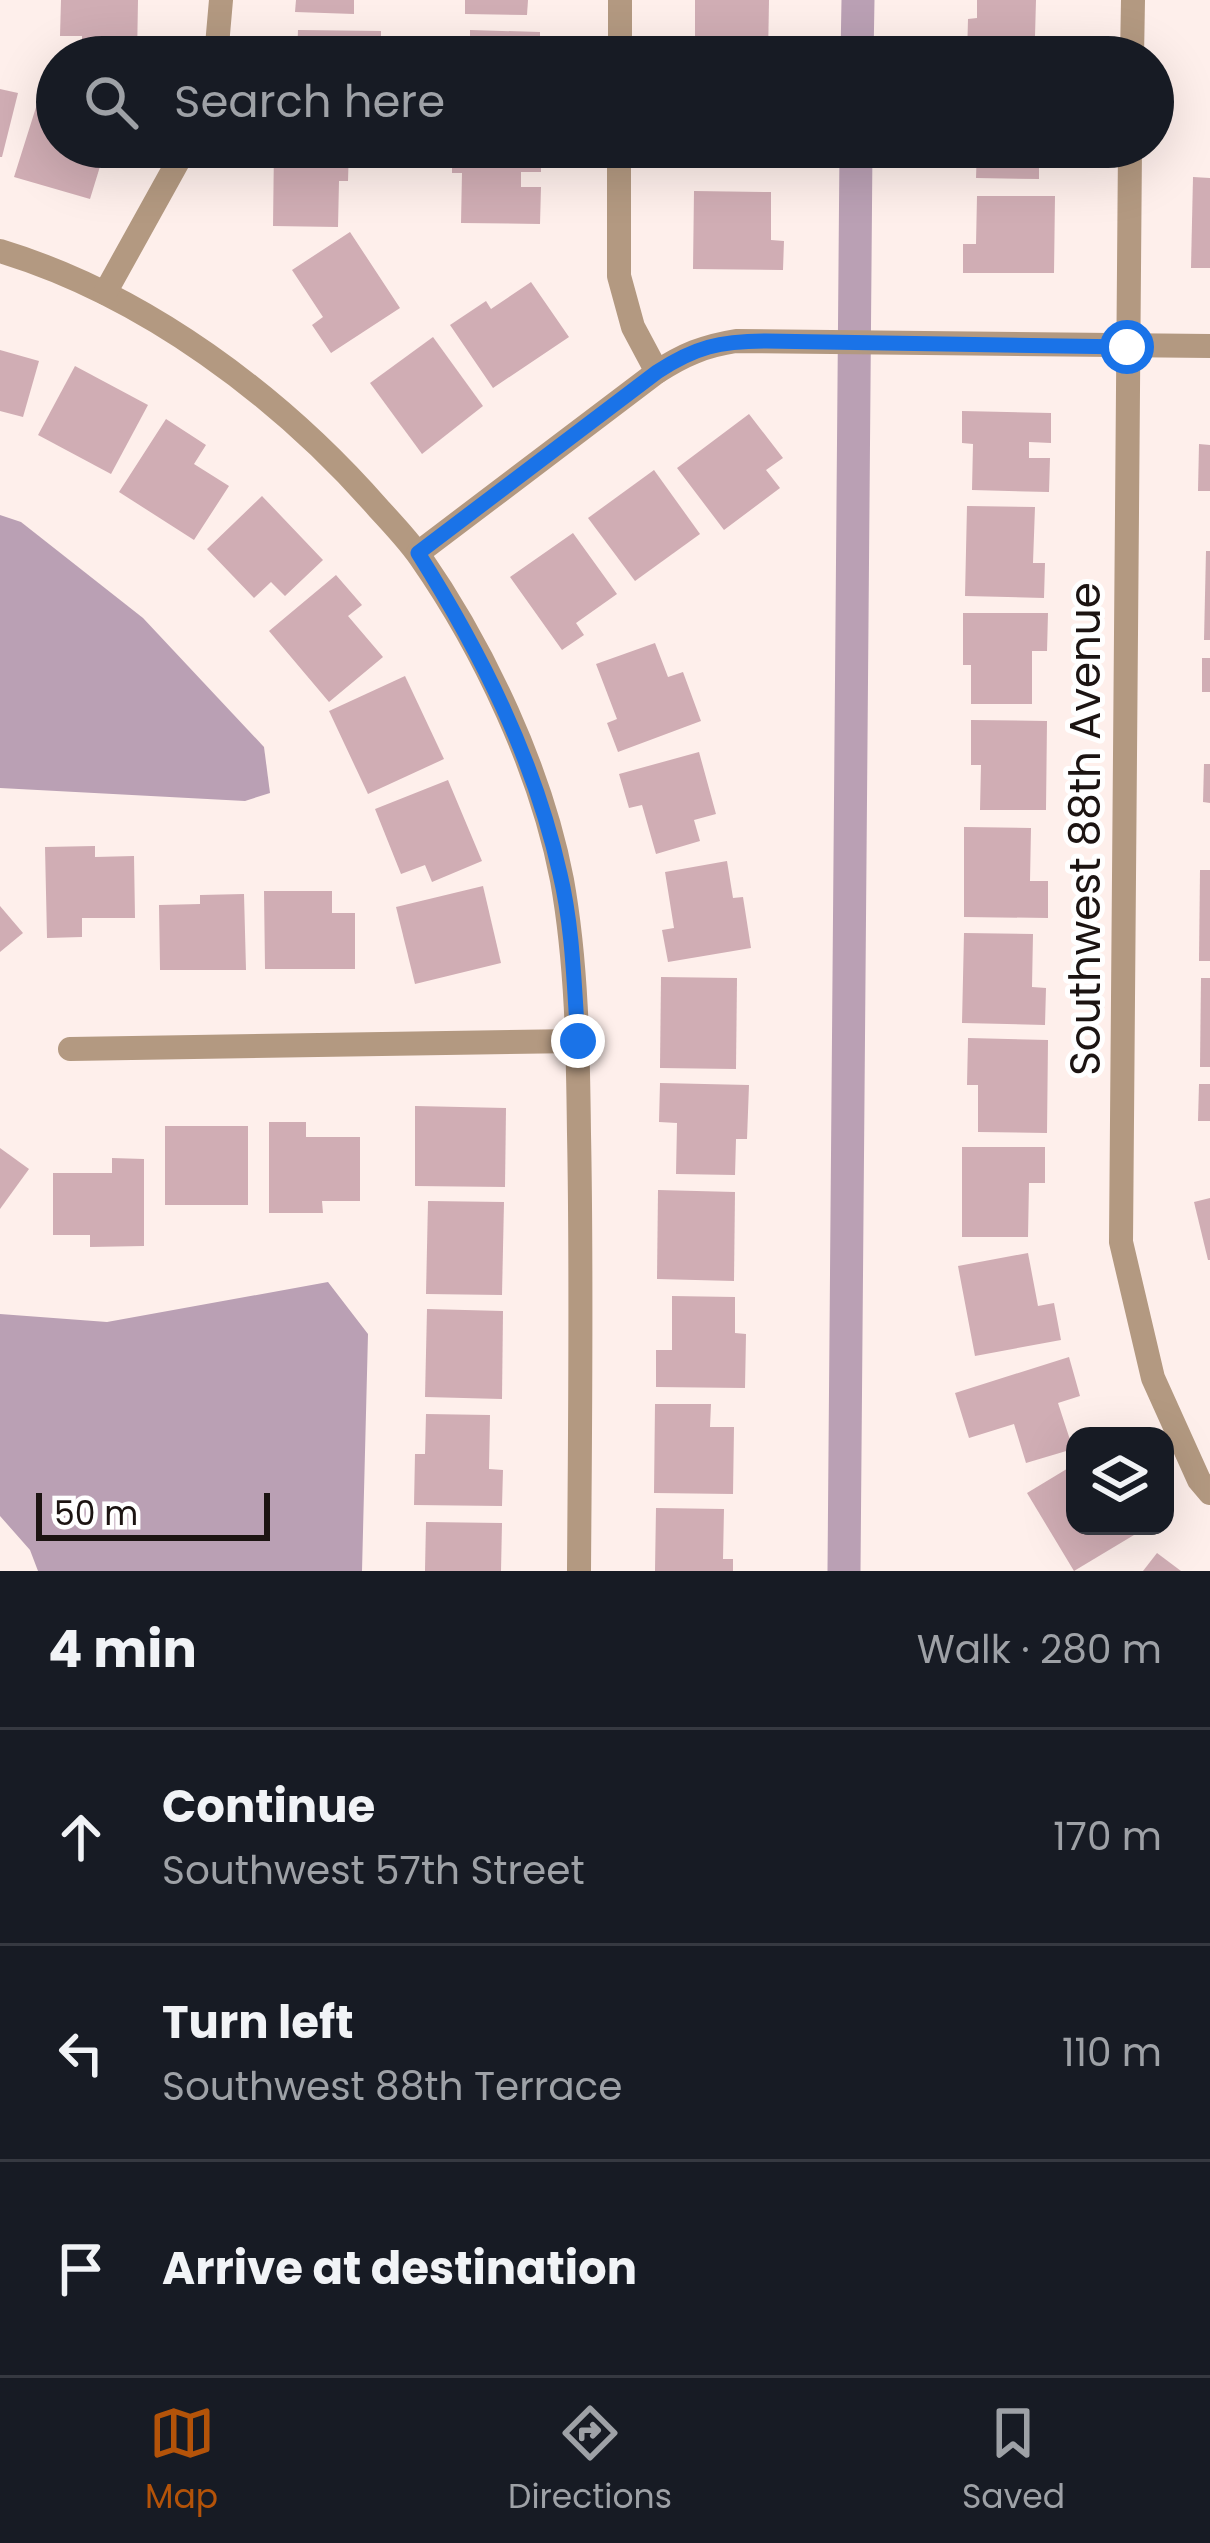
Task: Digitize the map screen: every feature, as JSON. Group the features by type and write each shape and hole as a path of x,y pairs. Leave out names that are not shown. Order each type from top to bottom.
{"street":[{"path":"218,36 221,0"},
{"path":"620,0 620,36"},
{"path":"1132,36 1133,0"},
{"path":"105,293 174,168"},
{"path":"619,168 619,276 633,328 657,372"},
{"name":"Southwest 88th Avenue","path":"1130,168 1121,1242 1153,1378 1199,1480 1210,1493"},
{"path":"0,250 105,293 211,358 292,419 340,464 418,553 493,685 542,805 561,878 572,954 581,1234 578,1571"},
{"path":"418,553 657,372 706,346 736,341 1210,346"},
{"path":"70,1049 578,1041"}],"shaded area":[{"path":"0,515 21,522 143,618 264,747 270,793 245,801 0,788"},
{"path":"328,1282 368,1334 362,1571 38,1571 30,1550 0,1516 0,1314 107,1322"}],"building":[{"path":"61,0 138,0 137,36 60,36"},
{"path":"296,0 354,0 354,14 295,12"},
{"path":"465,0 528,0 527,15 465,14"},
{"path":"695,0 769,0 768,36 695,36"},
{"path":"977,0 1036,0 1035,36 968,36 968,19 977,18"},
{"path":"298,30 381,31 381,36 298,36"},
{"path":"470,30 540,32 540,36 470,36"},
{"path":"0,89 18,93 2,157 0,157"},
{"path":"36,107 36,168 100,168 90,199 14,177"},
{"path":"274,168 348,168 348,181 339,181 338,227 273,226"},
{"path":"452,168 541,168 541,172 521,172 521,187 541,187 540,224 461,223 462,173 452,173"},
{"path":"976,168 1039,168 1039,179 976,178"},
{"path":"1193,177 1210,178 1210,268 1191,268"},
{"path":"694,191 771,192 771,240 784,241 783,270 693,269"},
{"path":"977,196 1055,196 1054,273 963,273 963,244 976,244"},
{"path":"350,232 400,308 331,353 312,325 323,317 292,270"},
{"path":"531,282 569,337 493,388 450,325 486,301 491,309"},
{"path":"433,337 483,406 422,454 370,383"},
{"path":"0,350 39,361 23,417 0,411"},
{"path":"75,366 148,405 111,474 38,435"},
{"path":"962,411 1051,413 1051,443 1029,442 1029,458 1050,458 1049,492 972,490 973,444 962,443"},
{"path":"749,414 783,458 766,470 780,488 724,530 677,468"},
{"path":"166,419 206,445 194,464 229,486 194,540 119,492"},
{"path":"1199,444 1210,445 1210,491 1198,491"},
{"path":"654,470 700,534 635,581 588,518"},
{"path":"262,496 323,560 285,596 271,582 254,598 207,549"},
{"path":"967,506 1035,507 1033,563 1045,563 1044,598 965,596"},
{"path":"573,533 617,594 576,623 584,635 562,650 510,577"},
{"path":"1206,551 1210,551 1210,640 1204,640"},
{"path":"336,575 362,605 348,616 383,657 329,702 269,631"},
{"path":"963,613 1048,613 1047,651 1032,651 1032,704 971,704 971,665 963,665"},
{"path":"655,643 668,677 683,672 701,721 618,752 607,723 617,719 596,664"},
{"path":"1202,658 1210,658 1210,692 1202,692"},
{"path":"405,676 444,759 368,794 329,711"},
{"path":"971,720 1047,721 1046,810 980,810 981,765 971,765"},
{"path":"699,752 716,814 694,820 700,841 656,854 642,805 629,808 619,774"},
{"path":"1204,764 1210,764 1210,803 1203,802"},
{"path":"448,780 482,861 432,882 425,865 401,874 375,809"},
{"path":"964,827 1031,828 1030,881 1048,881 1048,918 964,917"},
{"path":"95,846 95,857 134,856 135,918 82,918 82,937 47,938 45,847"},
{"path":"727,861 733,898 743,897 751,948 668,962 662,930 674,928 665,872"},
{"path":"1200,870 1210,870 1210,961 1199,961"},
{"path":"483,886 501,963 415,984 396,907"},
{"path":"264,891 332,891 332,913 355,913 355,969 265,969"},
{"path":"244,894 246,970 160,970 159,905 200,904 200,895"},
{"path":"0,906 23,933 0,952"},
{"path":"964,933 1033,934 1032,987 1046,988 1045,1025 962,1023"},
{"path":"661,977 737,978 736,1069 660,1068"},
{"path":"1201,978 1210,978 1210,1067 1200,1067"},
{"path":"968,1038 1048,1040 1047,1133 978,1132 978,1085 967,1085"},
{"path":"660,1083 749,1085 747,1139 736,1139 735,1175 676,1174 677,1123 659,1122"},
{"path":"1199,1084 1210,1084 1210,1121 1198,1121"},
{"path":"415,1106 506,1108 505,1187 415,1186"},
{"path":"269,1122 306,1122 306,1137 360,1137 360,1201 322,1201 323,1213 269,1213"},
{"path":"165,1126 248,1126 248,1205 165,1205"},
{"path":"962,1147 1045,1147 1045,1183 1029,1183 1028,1237 962,1237"},
{"path":"0,1148 29,1169 0,1209"},
{"path":"112,1158 144,1159 144,1246 90,1247 90,1235 53,1235 53,1173 112,1173"},
{"path":"658,1190 735,1192 734,1281 657,1279"},
{"path":"1210,1198 1210,1260 1208,1260 1194,1202"},
{"path":"428,1201 504,1202 502,1295 426,1294"},
{"path":"1028,1253 1038,1306 1054,1303 1061,1340 975,1356 958,1266"},
{"path":"672,1296 735,1297 735,1333 746,1334 745,1388 656,1387 656,1350 672,1350"},
{"path":"427,1309 503,1311 502,1399 425,1397"},
{"path":"1069,1357 1080,1396 1058,1403 1066,1428 1066,1451 1026,1463 1014,1424 969,1438 955,1393"},
{"path":"655,1404 711,1404 710,1427 734,1427 733,1494 654,1493"},
{"path":"426,1414 490,1415 489,1469 503,1470 502,1506 414,1505 415,1454 425,1454"},
{"path":"1066,1469 1066,1535 1134,1535 1074,1571 1027,1493"},
{"path":"656,1508 724,1509 723,1559 733,1559 733,1571 655,1571"},
{"path":"426,1522 502,1523 501,1571 425,1571"},
{"path":"1157,1553 1181,1571 1143,1571"}],"waterway":[{"path":"857,36 858,0"},
{"path":"844,1571 856,168"}],"route":[{"path":"578,1041 561,878 542,805 493,685 418,553 657,372 706,346 766,341 1127,347"}]}
